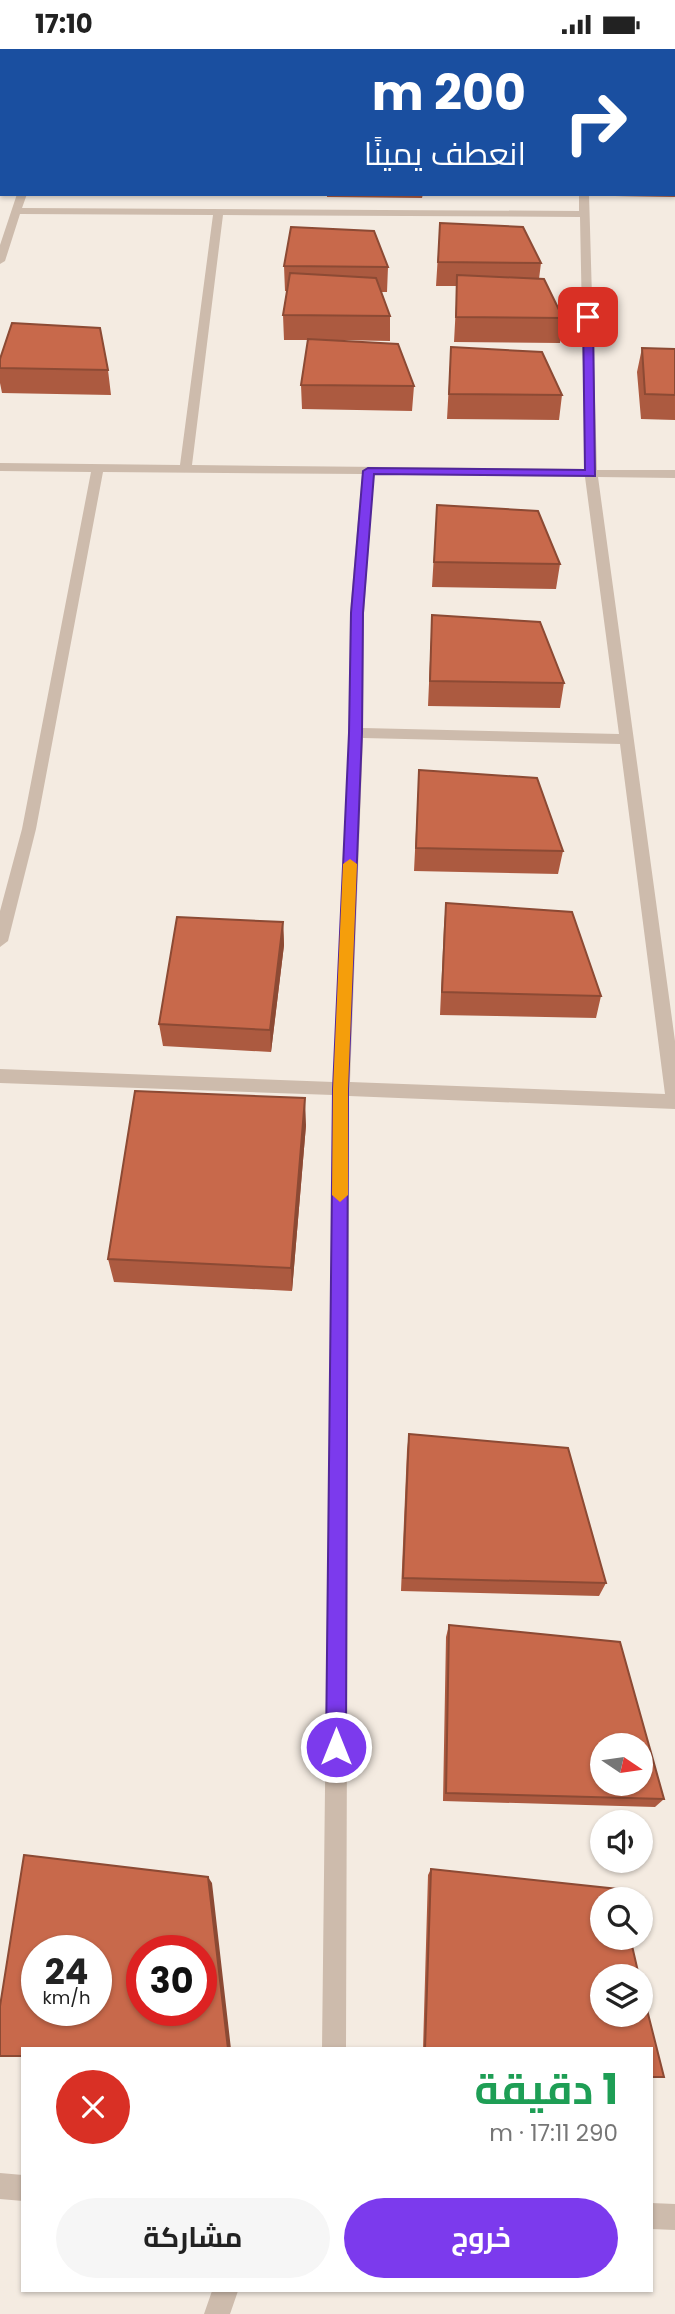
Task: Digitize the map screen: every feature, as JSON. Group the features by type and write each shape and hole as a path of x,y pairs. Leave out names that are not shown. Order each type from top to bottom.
{"street":[{"path":"0,261 21,196"},
{"path":"0,1076 675,1102 591,473 584,196"},
{"path":"16,211 586,214"},
{"path":"186,469 218,212"},
{"path":"0,467 675,474"},
{"path":"0,941 29,829 98,468"},
{"path":"334,2047 341,1089 356,733 357,613 368,471"},
{"path":"356,733 626,739"},
{"path":"0,2186 21,2188"},
{"path":"653,2216 675,2217"},
{"path":"217,2314 225,2292"}],"building":[{"path":"440,223 523,227 541,263 438,262"},
{"path":"291,227 374,231 388,267 284,266"},
{"path":"290,273 376,278 390,316 283,315"},
{"path":"457,275 544,279 563,318 456,317"},
{"path":"12,323 100,328 108,370 0,368 0,359"},
{"path":"308,339 398,344 414,386 301,385"},
{"path":"451,347 542,352 562,395 449,394"},
{"path":"642,348 675,349 675,395 645,394"},
{"path":"437,505 538,511 560,564 434,562"},
{"path":"432,615 540,622 564,683 430,681"},
{"path":"419,770 537,778 563,851 416,848"},
{"path":"446,903 572,912 601,996 442,992"},
{"path":"177,917 283,922 270,1030 159,1024"},
{"path":"135,1091 305,1098 291,1268 108,1259"},
{"path":"409,1434 568,1448 606,1583 403,1578"},
{"path":"449,1625 620,1642 646,1733 590,1733 590,1796 653,1796 653,1760 664,1799 446,1793"},
{"path":"24,1855 208,1877 215,1935 126,1935 126,2026 217,2026 217,1954 228,2047 21,2047 21,2056 0,2056 0,2006"},
{"path":"431,1869 599,1887 590,1887 590,1950 633,1950 636,1964 590,1964 590,2027 651,2027 664,2077 653,2077 653,2047 425,2047"}],"slow traffic":[{"path":"340,1195 341,1089 350,864"}],"route":[{"path":"336,1747 341,1089 356,733 357,613 368,471 591,473 588,317"}]}
